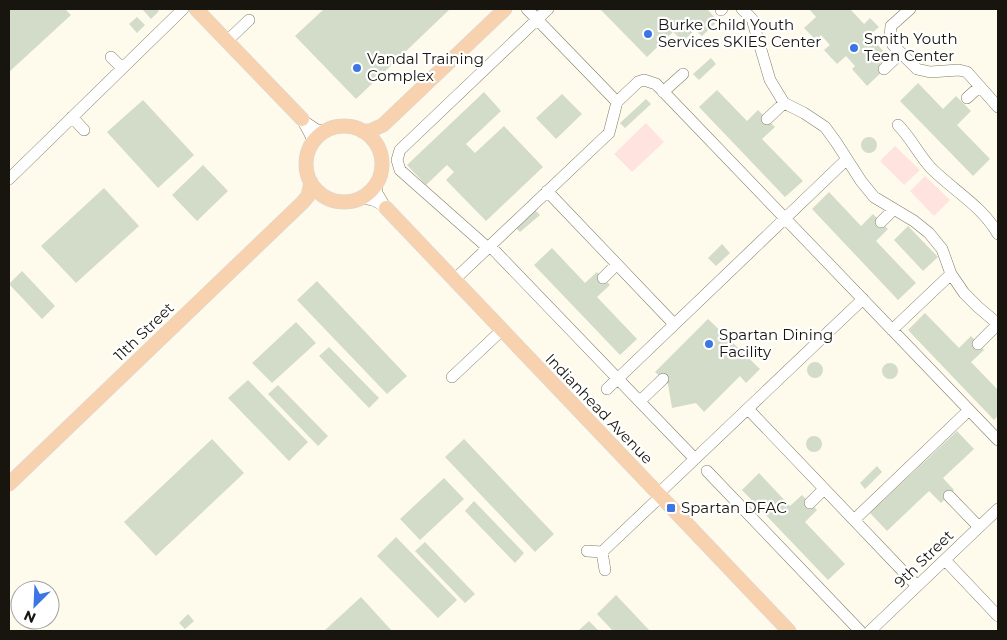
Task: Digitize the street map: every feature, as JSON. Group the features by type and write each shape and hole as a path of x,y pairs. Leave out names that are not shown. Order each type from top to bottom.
{"main road":[{"path":"196,9 302,120"},
{"path":"324,197 310,182 307,173 306,163 311,146 317,137 326,131 344,126 362,131 370,131 383,125 506,9"},
{"path":"302,203 316,196 340,202 350,202 370,192 381,174 382,165 378,147 383,125"},
{"path":"362,131 378,147"},
{"path":"302,203 308,196 310,182"},
{"name":"11th Street","path":"9,484 302,203"},
{"name":"Indianhead Avenue","path":"386,208 788,631"}],"street":[{"path":"9,179 183,9"},
{"path":"527,9 616,102"},
{"path":"548,9 400,150 397,160 400,170 489,247 695,459"},
{"path":"742,9 752,19 770,80 784,102 804,112 825,127 874,197 914,221 929,233 942,249 951,274 964,294 998,324 978,344"},
{"path":"910,9 891,26 890,36 893,45 917,69 930,72 959,70 967,72 998,107"},
{"path":"227,41 249,20"},
{"path":"884,69 901,53"},
{"path":"111,57 122,68"},
{"path":"663,92 683,74"},
{"path":"454,280 609,133 616,102 638,82 644,80 656,84 998,440"},
{"path":"967,98 980,87"},
{"path":"767,119 784,102"},
{"path":"72,118 84,130"},
{"path":"302,120 311,127 326,131"},
{"path":"302,120 311,136 311,146"},
{"path":"898,125 932,169 978,208 988,218 998,234"},
{"path":"607,389 847,159"},
{"path":"376,184 377,193 386,208"},
{"path":"547,191 674,324"},
{"path":"360,198 378,201 386,208"},
{"path":"881,222 894,210"},
{"path":"603,278 617,264"},
{"path":"892,330 951,274"},
{"path":"586,551 602,552 695,459 862,299"},
{"path":"452,377 502,330"},
{"path":"640,401 663,379"},
{"path":"748,409 917,586"},
{"path":"854,520 969,410"},
{"path":"707,471 860,631"},
{"path":"810,503 824,489"},
{"path":"949,496 979,527"},
{"name":"9th Street","path":"870,631 998,509"},
{"path":"602,552 605,570"},
{"path":"945,560 998,616"}],"shaded area":[{"path":"646,123 664,142 632,172 614,154"},
{"path":"895,146 920,170 904,185 880,161"},
{"path":"925,176 950,200 934,216 910,191"}],"building":[{"path":"9,9 65,9 71,15 9,72"},
{"path":"144,9 156,9 159,11 151,19"},
{"name":"Vandal Training Complex","path":"324,9 450,9 356,99 295,36"},
{"name":"Burke Child Youth Services SKIES Center","path":"600,9 707,9 718,21 702,36 695,30 683,41 673,32 647,57"},
{"name":"Smith Youth Teen Center","path":"809,9 850,9 864,24 870,18 879,27 873,32 880,39 876,43 888,56 880,64 885,69 867,86 852,69 855,66 846,56 837,64 824,50 830,45 821,35 816,40 804,28 816,17"},
{"path":"137,17 145,25 137,33 129,24"},
{"path":"711,58 716,64 699,80 693,74"},
{"path":"918,83 943,109 956,96 971,111 957,125 990,159 973,176 900,101"},
{"path":"717,90 747,121 758,110 775,127 762,139 803,181 785,197 699,107"},
{"path":"484,92 501,111 466,144 475,153 504,126 543,167 486,221 446,180 454,172 447,165 426,185 407,165"},
{"path":"562,94 582,114 556,139 536,118"},
{"path":"646,99 651,104 625,128 620,123"},
{"path":"143,100 194,155 158,188 107,132"},
{"path":"869,137 875,139 877,145 875,151 869,153 863,151 861,145 863,139"},
{"path":"203,165 228,191 197,221 172,195"},
{"path":"104,188 139,226 76,283 41,246"},
{"path":"829,192 861,226 873,214 888,229 876,241 916,283 898,300 812,209"},
{"path":"534,209 540,215 520,232 515,227"},
{"path":"908,226 938,257 923,271 894,240"},
{"path":"722,244 730,253 716,266 708,258"},
{"path":"552,248 585,283 597,272 610,285 597,297 637,339 620,355 534,265"},
{"path":"22,271 55,306 42,319 9,284"},
{"path":"317,281 407,376 387,394 297,300"},
{"path":"925,313 959,348 971,336 984,350 971,362 998,390 998,416 994,420 908,330"},
{"name":"Spartan Dining Facility","path":"708,319 760,369 746,383 740,376 704,412 696,403 672,408 668,384 655,372"},
{"path":"296,322 316,343 272,383 252,363"},
{"path":"329,347 379,398 369,408 319,356"},
{"path":"815,362 821,364 823,370 821,376 815,378 809,376 807,370 809,364"},
{"path":"890,363 896,365 898,371 896,377 890,379 884,377 882,371 884,365"},
{"path":"248,380 308,442 289,461 228,398"},
{"path":"278,385 328,436 318,446 268,394"},
{"path":"957,431 974,449 943,478 954,490 941,503 929,491 887,531 870,513"},
{"path":"814,436 820,438 822,444 820,450 814,452 808,450 806,444 808,438"},
{"path":"212,439 244,473 156,556 124,522"},
{"path":"464,439 554,534 535,552 445,457"},
{"path":"877,466 882,472 865,489 860,483"},
{"path":"759,473 790,506 802,495 817,510 805,522 845,564 828,580 742,490"},
{"path":"444,478 464,499 420,540 400,519"},
{"path":"474,501 524,553 515,563 465,511"},
{"path":"396,537 457,600 438,618 377,556"},
{"path":"425,542 475,594 465,603 415,551"},
{"path":"616,595 650,631 613,631 597,614"},
{"path":"361,597 392,631 324,631"},
{"path":"188,614 194,621 185,629 179,623"},
{"path":"589,621 599,631 579,630"}],"place":[{"name":"Burke Child Youth Services SKIES Center","path":"648,34"},
{"name":"Smith Youth Teen Center","path":"854,48"},
{"name":"Vandal Training Complex","path":"357,68"},
{"name":"Spartan Dining Facility","path":"709,344"},
{"name":"Spartan DFAC","path":"671,508"}]}
